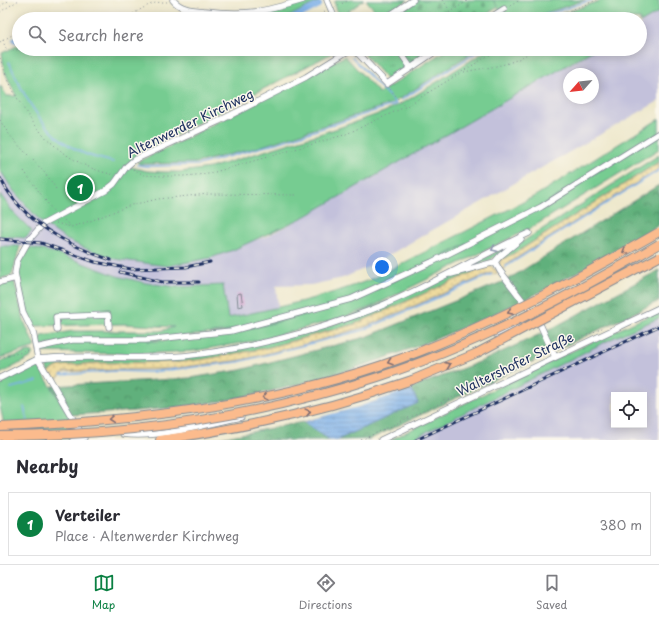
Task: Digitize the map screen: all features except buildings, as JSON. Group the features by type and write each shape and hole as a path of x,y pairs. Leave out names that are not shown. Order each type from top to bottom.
{"highway":[{"path":"0,427 150,416 212,408 294,391 342,377 421,351 484,324 571,282 659,232"},
{"path":"0,436 72,434 171,425 267,408 334,390 423,361 478,338 582,287 659,244"},
{"path":"160,440 226,430 300,414 365,396 412,380 477,353 659,257"}],"street":[{"path":"255,12 264,11 303,0"},
{"path":"327,0 332,12"},
{"path":"395,12 413,0"},
{"path":"171,1 187,9 217,12"},
{"path":"499,12 504,9"},
{"name":"Altenwerder Kirchweg","path":"73,440 84,438 52,386 38,359 33,332 23,312 16,278 16,265 26,244 37,230 56,216 105,191 114,184 127,166 134,160 219,121 344,56"},
{"path":"361,56 387,84 429,56"},
{"path":"403,56 411,68"},
{"path":"36,348 72,340 146,340 231,331 351,300 384,286 541,207 659,133"},
{"path":"0,378 38,359 63,356 148,358 183,356 235,348 285,336 358,315 529,233 500,256 495,262 440,277"},
{"path":"124,434 138,436 194,427 298,403 383,378 473,344 535,317 659,248"},
{"path":"495,262 500,271 535,317 553,354"},
{"path":"0,282 16,278"},
{"name":"Waltershofer Straße","path":"381,440 553,354 659,308"},
{"path":"57,330 56,317 108,314 109,327"}],"path":[{"path":"0,6 10,0"},
{"path":"0,12 19,0"},
{"path":"326,12 349,0"},
{"path":"443,0 450,12 468,0"},
{"path":"504,9 520,0"},
{"path":"566,12 597,0"},
{"path":"136,12 148,4 171,1"},
{"path":"571,12 574,9"},
{"path":"0,42 12,35"},
{"path":"3,40 5,47 12,50"},
{"path":"127,166 144,175 184,176 208,174 344,135 405,107 487,56"},
{"path":"461,72 514,61 525,56"},
{"path":"0,58 17,96 31,120 47,140 67,156 96,171 119,176"},
{"path":"387,84 405,107"},
{"path":"0,120 22,150 45,173 56,191"},
{"path":"24,171 56,216 71,227"},
{"path":"56,216 56,224 71,227 131,206 158,199 183,198 209,194 298,195"},
{"path":"362,440 492,378 553,354 608,326"},
{"path":"0,358 36,348"}],"shaded area":[{"path":"659,12 659,101 366,268 343,278 311,285 276,286 278,307 228,318 223,285 177,287 146,283 117,276 56,253 25,247 0,246 0,236 26,238 32,231 13,212 0,194 0,170 13,190 43,224 67,240 115,259 167,266 265,237 306,216 583,56 647,56 647,19"},
{"path":"659,318 659,440 410,440 613,338"}],"green space":[{"path":"310,0 319,1 298,12 270,12"},
{"path":"339,0 364,0 347,12 338,12 334,2"},
{"path":"366,0 408,0 389,12 377,12"},
{"path":"418,0 493,0 498,7 490,12 400,12"},
{"path":"493,0 585,0 549,12 501,12"},
{"path":"602,0 659,0 659,12 647,19 647,12 568,12"},
{"path":"12,48 12,56 327,56 173,136 127,166 147,171 162,172 180,172 210,168 384,112 408,100 478,56 583,56 306,216 233,250 210,258 167,266 115,259 67,240 40,221 13,190 0,170 0,85 7,96 16,96 4,70 2,53"},
{"path":"345,56 379,93 437,56 467,56 393,103 259,147 196,163 140,164 137,162 175,144"},
{"path":"366,56 407,56 412,64 387,80"},
{"path":"407,56 424,56 412,64"},
{"path":"659,119 659,133 593,174 659,134 659,149 531,228 371,307 342,318 259,340 193,351 135,354 42,352 44,348 47,347 85,339 38,347 42,336 73,331 160,331 174,327 123,324 33,326 24,306 19,288 17,266 21,256 28,247 56,253 117,276 146,283 177,287 223,285 228,318 301,302 372,279 535,196","holes":["534,211 374,291 329,307 258,327 210,335 147,341 248,328 286,319 342,302 377,289"]},
{"path":"659,155 659,162 517,252 500,259 519,244"},
{"path":"659,185 659,225 650,231 571,276 485,318 410,349 334,375 255,395 197,405 70,415 52,386 190,378 240,370 366,337 507,280"},
{"path":"0,194 13,212 32,231 26,238 0,236"},
{"path":"514,242 515,243 490,260 464,269"},
{"path":"0,246 20,246 12,275 0,279"},
{"path":"485,267 355,324 266,348 179,362 96,363 59,366 48,372 47,370 48,364 51,360 182,358 324,328 449,276"},
{"path":"659,270 659,301 370,439 337,440 418,403 411,388 482,361 549,330"},
{"path":"14,281 24,321 35,347 0,358 0,285"},
{"path":"659,311 659,318 613,338 410,440 390,440 568,353"},
{"path":"32,351 33,353 30,358 0,374 0,361"},
{"path":"33,364 39,367 68,414 75,436 72,438 40,440 7,439 0,406 0,382"},
{"path":"303,422 330,440 210,440"}],"sand":[{"path":"659,162 659,169 504,266 506,268 502,270 499,265 500,259 517,252"},
{"path":"489,265 499,272 492,275 491,273 367,326 314,342 242,360 170,369 64,372 57,379 48,372 59,366 96,363 179,362 266,348 355,324"}],"water":[{"path":"411,388 418,403 337,440 330,440 303,422"}],"pier":[{"path":"410,386 413,388 358,407 301,422 302,420"}],"waterway":[{"path":"555,12 592,0"},
{"path":"306,12 319,5"},
{"path":"401,100 471,56"},
{"path":"137,165 198,165 277,143 396,104 352,57"},
{"path":"9,62 21,88 37,114 56,136 68,145 85,154 113,162"},
{"path":"505,267 659,170"},
{"path":"61,375 114,371 151,372 238,362 363,330 492,274"},
{"path":"11,388 37,381"},
{"path":"24,407 28,422"}],"railway":[{"path":"0,178 10,194 21,207 47,230 78,247 111,260"},
{"path":"0,239 41,243 95,262 131,269 186,267 210,262"},
{"path":"120,272 162,282 199,282"},
{"path":"416,440 659,326"}],"place":[{"name":"Verteiler","path":"80,188"}]}
